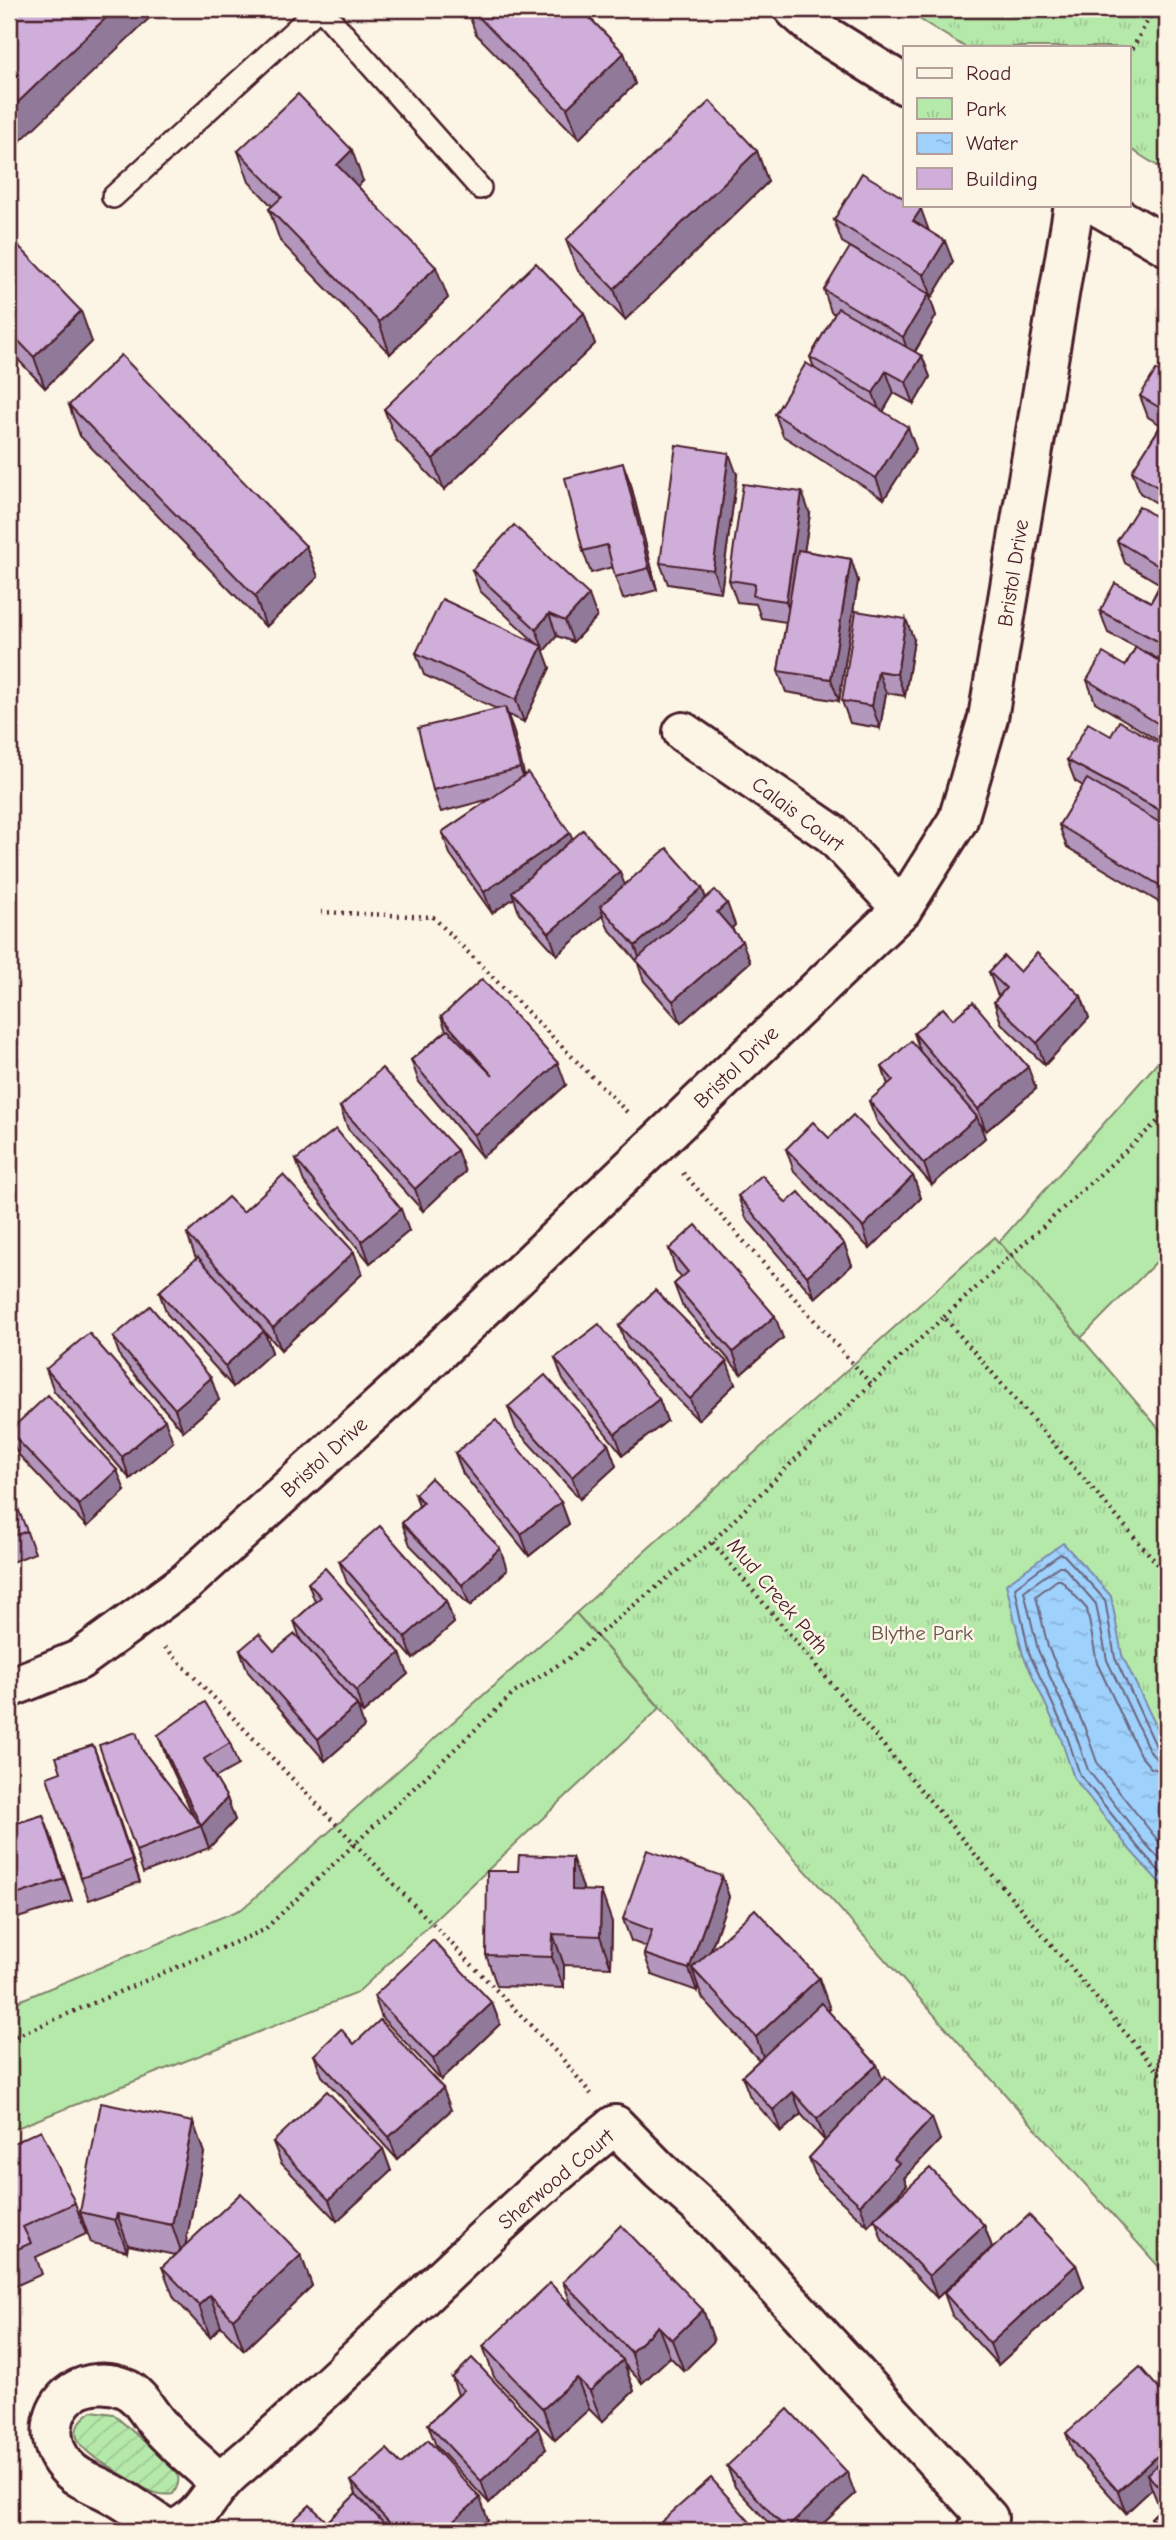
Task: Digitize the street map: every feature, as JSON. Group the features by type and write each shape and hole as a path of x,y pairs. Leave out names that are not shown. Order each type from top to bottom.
{"street":[{"path":"794,9 821,32 903,84"},
{"name":"Bristol Drive","path":"9,1688 79,1660 186,1583 388,1399 902,909 958,820 988,718 1074,206"},
{"path":"1098,206 1167,246"},
{"name":"Calais Court","path":"683,732 832,834 902,909"},
{"name":"Sherwood Court","path":"219,2482 157,2424 142,2401 127,2389 113,2384 80,2387 67,2396 57,2409 52,2424 52,2440 66,2467 79,2478 107,2491 171,2531 185,2525 200,2514 211,2500 219,2482 292,2421 537,2192 615,2125 660,2171 714,2219 989,2527"}],"lane":[{"path":"113,197 320,9 480,188"}],"path":[{"path":"1130,53 1154,9"},
{"path":"321,912 433,918 657,1143 872,1384"},
{"name":"Mud Creek Path","path":"1167,1113 872,1384 712,1542 1167,2082"},
{"path":"944,1317 1167,1575"},
{"path":"9,2039 264,1930 514,1693 569,1658 712,1542"},
{"path":"137,1618 561,2057 615,2125"}],"green space":[{"path":"903,9 1167,9 1167,172 1130,149 1130,46 963,46"},
{"path":"1167,1052 1167,1251 1081,1338 999,1242"},
{"name":"Blythe Park","path":"995,1237 1167,1438 1167,2276 576,1613"},
{"path":"576,1613 660,1708 357,1993 9,2131 9,2005 242,1909"},
{"path":"92,2411 113,2414 174,2468 178,2481 173,2494 158,2494 144,2488 99,2461 82,2446 77,2438 77,2430 81,2421"}],"water":[{"path":"1063,1543 1111,1596 1122,1655 1167,1749 1167,1891 1131,1851 1074,1778 1060,1736 1023,1655 1006,1584"}],"building":[{"path":"16,9 115,9 9,111 9,16"},
{"path":"471,9 581,9 624,53 567,108"},
{"path":"298,94 352,150 337,165 436,267 379,322 269,209 282,197 238,151"},
{"path":"710,101 757,151 614,289 566,240"},
{"path":"862,173 903,198 903,206 921,209 913,221 945,241 924,275 834,220"},
{"path":"9,236 81,311 34,357 9,331"},
{"path":"850,247 929,294 903,337 824,290"},
{"path":"536,263 584,313 433,459 384,409"},
{"path":"838,308 922,356 906,382 886,371 873,393 810,357"},
{"path":"121,355 306,546 255,596 69,405"},
{"path":"806,363 908,427 876,478 775,414"},
{"path":"1156,370 1167,376 1167,412 1140,396"},
{"path":"1162,424 1167,427 1167,493 1132,471"},
{"path":"676,445 729,453 713,570 660,563"},
{"path":"623,463 649,568 615,577 607,545 583,551 565,478"},
{"path":"743,484 802,492 786,601 753,596 755,584 729,580"},
{"path":"1167,504 1167,571 1117,541 1139,506 1158,518"},
{"path":"514,525 589,595 565,621 549,614 536,629 472,570"},
{"path":"798,550 851,559 831,679 778,671"},
{"path":"1162,582 1167,585 1167,646 1100,611 1115,583 1151,602"},
{"path":"442,599 542,646 516,700 416,653"},
{"path":"856,611 906,619 897,674 878,671 872,706 842,701"},
{"path":"1136,647 1167,666 1167,729 1087,680 1103,653 1125,666"},
{"path":"505,707 520,768 433,790 418,728"},
{"path":"1119,721 1167,748 1167,814 1067,760 1088,723 1111,736"},
{"path":"528,773 570,833 484,892 442,832"},
{"path":"1087,779 1167,827 1166,889 1059,825"},
{"path":"583,830 620,872 549,933 512,892"},
{"path":"667,848 702,888 635,946 600,906"},
{"path":"715,890 727,903 717,912 742,941 673,1001 636,960"},
{"path":"1037,953 1081,996 1037,1043 994,1002 1006,988 989,972 1004,956 1020,972"},
{"path":"482,979 558,1063 474,1135 411,1060 448,1030 493,1076 441,1017"},
{"path":"973,1002 1028,1067 978,1109 914,1033 943,1008 953,1019"},
{"path":"911,1041 977,1117 924,1164 869,1101 893,1080 882,1067"},
{"path":"382,1068 457,1150 415,1189 340,1107"},
{"path":"853,1115 913,1176 863,1227 786,1149 813,1122 829,1138"},
{"path":"336,1129 401,1209 362,1241 296,1160"},
{"path":"283,1175 354,1252 273,1328 187,1234 228,1197 243,1212"},
{"path":"762,1175 786,1203 799,1192 844,1244 807,1276 738,1196"},
{"path":"696,1225 775,1316 733,1352 674,1284 688,1272 669,1249"},
{"path":"198,1257 264,1331 225,1366 159,1292"},
{"path":"655,1290 727,1362 690,1399 619,1326"},
{"path":"150,1306 211,1378 175,1409 113,1337"},
{"path":"599,1324 659,1399 615,1434 555,1358"},
{"path":"89,1333 165,1420 122,1457 46,1369"},
{"path":"545,1375 608,1444 572,1477 508,1407"},
{"path":"48,1395 117,1470 79,1505 9,1431"},
{"path":"496,1420 561,1502 521,1534 455,1453"},
{"path":"431,1478 500,1548 462,1585 402,1523 423,1503 415,1494"},
{"path":"9,1486 27,1531 9,1538"},
{"path":"380,1526 446,1601 405,1637 339,1561"},
{"path":"325,1568 400,1653 356,1691 294,1621 321,1597 308,1583"},
{"path":"259,1634 274,1651 295,1634 357,1705 318,1739 240,1650"},
{"path":"205,1702 230,1743 204,1759 227,1798 201,1826 158,1735"},
{"path":"136,1732 143,1751 201,1826 136,1851 99,1745"},
{"path":"93,1745 132,1860 81,1878 47,1777 61,1772 56,1757"},
{"path":"9,1797 17,1823 43,1815 64,1879 10,1897 9,1894"},
{"path":"647,1850 722,1876 689,1969 644,1954 652,1930 623,1919"},
{"path":"519,1855 572,1857 572,1890 601,1891 600,1936 553,1934 552,1957 486,1955 487,1871 518,1871"},
{"path":"755,1909 819,1978 756,2037 692,1968"},
{"path":"433,1940 492,2003 433,2059 374,1996"},
{"path":"821,2003 877,2065 817,2119 793,2092 773,2110 742,2076"},
{"path":"380,2020 443,2088 389,2137 314,2055 341,2029 354,2044"},
{"path":"885,2076 932,2118 894,2159 899,2163 860,2205 809,2158"},
{"path":"327,2091 383,2149 329,2200 273,2142"},
{"path":"101,2103 193,2122 172,2225 117,2214 115,2220 80,2212"},
{"path":"41,2130 75,2203 23,2227 31,2243 9,2253 9,2145"},
{"path":"930,2168 984,2225 929,2276 874,2219"},
{"path":"241,2193 301,2255 233,2319 210,2295 199,2305 162,2267"},
{"path":"1029,2215 1076,2265 990,2344 944,2293"},
{"path":"621,2225 703,2310 672,2340 658,2326 631,2352 563,2282"},
{"path":"550,2283 623,2360 590,2391 577,2378 543,2409 483,2346"},
{"path":"472,2358 538,2428 481,2481 428,2424 464,2390 452,2378"},
{"path":"1140,2367 1167,2398 1167,2447 1118,2491 1066,2433"},
{"path":"788,2409 847,2472 786,2529 727,2466"},
{"path":"428,2440 480,2498 442,2531 397,2531 351,2481 387,2449 401,2464"},
{"path":"1167,2456 1167,2496 1147,2474"},
{"path":"711,2478 758,2531 669,2531 661,2522"},
{"path":"356,2494 391,2531 282,2531 310,2505 327,2522"},
{"path":"1167,2503 1167,2531 1163,2531 1151,2518"}]}
